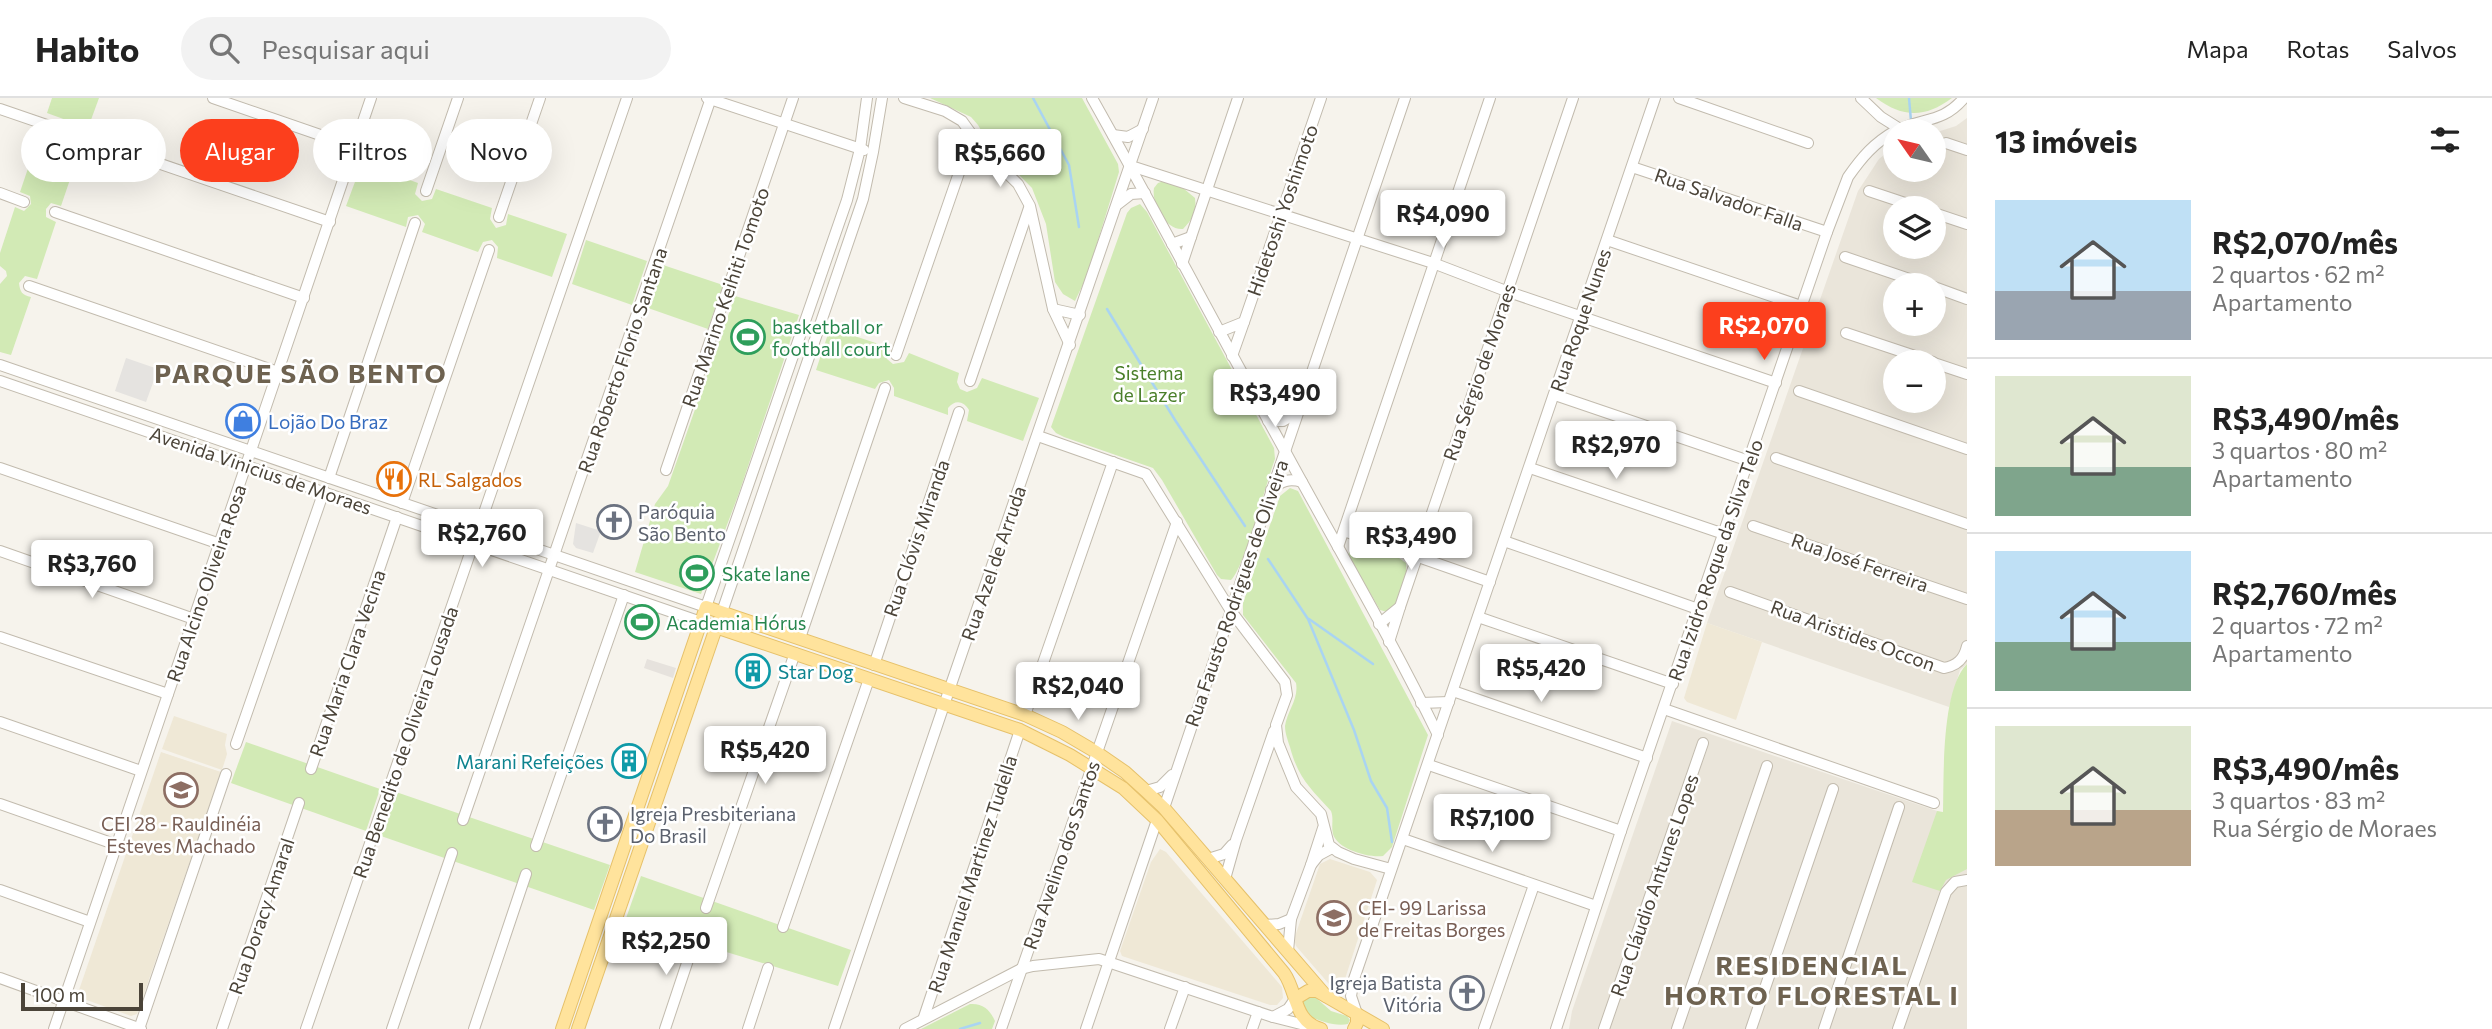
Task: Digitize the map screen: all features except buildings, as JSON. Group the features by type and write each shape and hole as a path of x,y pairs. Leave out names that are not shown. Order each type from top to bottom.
{"main road":[{"name":"Avenida Vinicius de Moraes","path":"706,607 1025,715 1096,752 1125,772 1164,808 1328,997 1383,1029"},
{"path":"706,607 564,1024 581,1027 722,612"},
{"name":"Avenida Vinicius de Moraes","path":"701,622 1020,730 1090,766 1123,788 1157,820 1284,973 1294,991 1299,1013 1319,1028"},
{"path":"794,653 800,638"},
{"path":"1214,889 1226,879"},
{"path":"1295,999 1312,990 1328,997"},
{"name":"Rua Roque Nunes","path":"1354,1029 1357,1014"}],"street":[{"path":"213,98 313,133"},
{"name":"Rua Alcino Oliveira Rosa","path":"364,119 371,98"},
{"path":"426,191 458,98"},
{"path":"499,217 540,98"},
{"name":"Rua Benedito de Oliveira Lousada","path":"306,1029 626,98"},
{"path":"709,98 873,152"},
{"name":"Rua Roberto Florio Santana","path":"463,820 709,98"},
{"name":"Rua Marino Keihiti Tomoto","path":"666,470 793,98"},
{"path":"706,607 842,213 860,149 867,98"},
{"path":"722,612 863,199 882,98"},
{"path":"904,98 945,111 962,121 971,137 1018,184 1030,206 1053,309 1070,345"},
{"path":"1092,98 1438,735"},
{"name":"Rua Azel de Arruda","path":"834,1029 1153,98"},
{"path":"1182,264 1238,98"},
{"name":"Hidetoshi Yoshimoto","path":"1232,355 1321,98"},
{"name":"Rua Fausto Rodrigues de Oliveira","path":"1164,808 1405,98"},
{"path":"1338,547 1490,98"},
{"name":"Rua Sérgio de Moraes","path":"1389,642 1573,98"},
{"name":"Rua Roque Nunes","path":"1357,1014 1351,996 1354,979 1656,98"},
{"path":"1679,98 1808,143"},
{"path":"1861,98 1883,119"},
{"name":"Rua Izidro Roque da Silva Telo","path":"1937,119 1956,107 1964,98"},
{"path":"0,109 330,222"},
{"path":"1114,135 1128,136 1143,129"},
{"path":"896,355 971,137"},
{"name":"Rua Izidro Roque da Silva Telo","path":"1558,1029 1563,1006 1621,831 1827,232 1848,177 1866,151 1883,139"},
{"path":"1946,143 1967,150"},
{"path":"961,167 983,150"},
{"path":"1131,166 1433,263 1506,291 1776,383"},
{"name":"Rua Salvador Falla","path":"1632,167 1827,232"},
{"name":"Rua Alcino Oliveira Rosa","path":"54,1029 343,182"},
{"path":"1869,191 1884,196"},
{"path":"0,193 24,202"},
{"path":"1118,204 1131,194 1145,193"},
{"path":"970,381 1030,206"},
{"path":"55,212 304,298"},
{"path":"1946,217 1967,224"},
{"path":"329,478 415,223"},
{"path":"1020,234 1031,230 1036,236"},
{"path":"1012,257 1036,236"},
{"path":"1172,244 1191,237"},
{"path":"1607,240 1801,306"},
{"path":"402,503 489,250"},
{"path":"1845,257 1892,273"},
{"path":"29,286 278,372"},
{"path":"1946,292 1967,299"},
{"path":"1053,309 1080,315"},
{"name":"Hidetoshi Yoshimoto","path":"1219,332 1244,321"},
{"path":"1846,333 1897,350"},
{"name":"Avenida Vinicius de Moraes","path":"701,622 3,382 5,367 706,607"},
{"path":"1946,367 1967,374"},
{"path":"800,638 885,388"},
{"path":"1799,391 1967,449"},
{"path":"1555,395 1749,461"},
{"name":"Rua Clóvis Miranda","path":"874,664 959,412"},
{"path":"1268,421 1283,421 1298,412"},
{"path":"1038,436 1146,474 1231,611 1287,688 1287,695 1236,839 1226,879"},
{"path":"1776,458 1967,524"},
{"path":"1025,715 1113,462"},
{"path":"0,468 220,544"},
{"path":"1530,468 1724,534"},
{"path":"1271,490 1284,481 1293,479 1302,482"},
{"path":"236,744 324,491"},
{"name":"Rua Maria Clara Vecina","path":"311,769 397,517"},
{"path":"1322,518 1343,521 1347,519"},
{"name":"Rua Avelino dos Santos","path":"1001,1029 1090,766 1177,522"},
{"name":"Rua José Ferreira","path":"1753,526 1967,599"},
{"path":"1344,531 1490,582"},
{"path":"1504,541 1698,609"},
{"path":"0,551 194,619"},
{"name":"Rua Aristides Occon","path":"1730,592 1944,667 1951,667 1962,659 1967,646"},
{"path":"536,846 624,595"},
{"path":"1379,624 1400,607"},
{"path":"1478,617 1673,684"},
{"path":"0,637 168,694"},
{"path":"706,908 794,653"},
{"path":"783,927 869,679"},
{"path":"1421,703 1451,696 1647,758"},
{"path":"1664,709 1934,803"},
{"path":"0,722 141,771"},
{"path":"1276,725 1279,749 1292,780 1321,814 1326,838 1332,848 1354,859 1391,869"},
{"name":"Rua Manuel Martinez Tudella","path":"925,1017 1020,730"},
{"name":"Rua Cláudio Antunes Lopes","path":"1604,1029 1703,743"},
{"path":"1429,765 1621,831"},
{"path":"1677,1029 1767,766"},
{"path":"1146,791 1160,787 1175,770"},
{"path":"0,978 139,1029 226,774"},
{"path":"1751,1029 1833,789"},
{"name":"Rua Doracy Amaral","path":"222,1029 299,803"},
{"path":"0,804 117,845"},
{"path":"1824,1029 1899,807"},
{"path":"1086,1029 1157,820"},
{"path":"1288,951 1291,919 1324,825"},
{"path":"1150,846 1157,838 1168,833"},
{"path":"1208,859 1224,855 1236,839"},
{"path":"1403,839 1596,906"},
{"path":"1311,865 1319,855 1332,848"},
{"path":"392,1029 452,853"},
{"path":"474,1029 526,874"},
{"path":"1898,1029 1946,892 1955,882 1967,880"},
{"path":"1485,1029 1534,885"},
{"path":"0,890 90,922"},
{"path":"1265,925 1279,925 1291,919"},
{"path":"666,1029 696,936"},
{"path":"905,1029 1021,969 1087,960 1110,962 1273,1017 1319,1028"},
{"path":"748,1029 768,968"},
{"path":"1328,997 1342,994 1354,979"},
{"path":"1170,1029 1185,987"},
{"path":"1273,1017 1288,1009 1295,999"},
{"path":"1252,1029 1258,1012"}],"shaded area":[{"path":"1967,118 1967,664 1960,670 1949,707 1707,623 1858,191 1883,156 1883,182 1946,182 1946,129"},
{"path":"126,358 158,369 146,402 115,391"},
{"path":"576,523 601,531 593,553 576,548 573,544"},
{"path":"1707,623 1762,642 1736,720 1687,702 1684,698"},
{"path":"647,659 676,668 673,678 644,668"},
{"path":"174,716 227,734 227,754 222,770 162,749"},
{"name":"RESIDENCIAL HORTO FLORESTAL I","path":"1672,721 1943,813 1967,846 1967,1029 1569,1029 1572,1011"},
{"path":"161,752 221,772 137,1014 131,1016 81,998 78,993"},
{"path":"1160,849 1166,852 1282,987 1283,998 1277,1005 1270,1005 1122,956 1120,951 1151,862"},
{"name":"CEI- 99 Larissa de Freitas Borges","path":"1330,859 1370,872 1377,880 1345,979 1340,985 1333,986 1296,946 1294,939 1320,864"}],"green space":[{"path":"52,98 99,98 91,119 63,119 47,113"},
{"path":"930,98 1082,98 1118,164 1119,172 1087,276 1075,301 1063,294 1055,282 1046,224 1032,188 989,144 971,117"},
{"path":"1876,98 1952,98 1933,109 1914,113 1895,109"},
{"path":"1164,181 1183,188 1195,198 1193,215 1183,229 1171,226 1157,208 1154,188"},
{"path":"23,182 69,182 61,206 51,203 46,209 46,217 56,222 37,279 25,276 19,283 22,293 31,297 11,355 0,352 0,284 7,276 0,266 0,253 15,207 24,211 31,204 30,196 20,192"},
{"path":"355,182 415,182 418,183 415,194 422,201 432,199 436,189 492,208 490,219 496,228 506,225 508,214 567,234 552,277 497,258 498,247 492,240 483,242 478,252 422,232 425,224 418,215 408,217 406,227 346,206"},
{"name":"Sistema de Lazer","path":"1140,204 1147,212 1274,448 1275,459 1255,523 1231,580 1221,579 1217,575 1153,468 1064,437 1051,427 1127,213"},
{"path":"586,240 647,261 632,305 572,284"},
{"path":"663,265 723,285 708,329 648,308"},
{"path":"735,296 799,315 739,493 701,594 635,572 655,504 668,486"},
{"path":"830,328 888,347 887,359 893,364 904,362 909,353 959,373 957,382 960,389 967,392 977,388 982,378 1039,398 1023,441 967,421 969,410 962,403 951,405 948,415 894,396 894,388 889,380 879,383 875,389 816,370"},
{"path":"1290,488 1298,491 1428,735 1392,847 1383,856 1369,856 1347,848 1340,844 1333,834 1331,811 1301,775 1286,734 1285,726 1296,694 1296,683 1243,615 1243,603 1280,496"},
{"path":"1360,544 1406,563 1402,590 1387,612 1380,610 1348,555 1352,547"},
{"path":"1967,664 1967,869 1946,880 1940,891 1912,882 1937,811 1943,812 1948,713 1952,693"},
{"path":"246,742 380,789 366,831 231,783"},
{"path":"396,792 610,865 594,910 381,836"},
{"path":"641,876 851,950 838,986 625,921"},
{"path":"1305,997 1315,997 1331,1011 1347,1016 1350,1020 1348,1024 1328,1023 1307,1015 1302,1002"},
{"path":"970,1004 982,1006 988,1011 995,1021 992,1029 921,1029"}],"waterway":[{"path":"1033,98 1069,165 1079,227"},
{"path":"1909,98 1911,119"},
{"path":"1107,309 1175,420 1245,526"},
{"path":"1268,559 1308,619 1354,730 1371,781 1387,808 1392,842"},
{"path":"1309,619 1373,664"},
{"path":"960,1029 980,1023"}],"place":[{"name":"basketball or football court","path":"748,337"},
{"name":"Lojão Do Braz","path":"243,421"},
{"name":"RL Salgados","path":"394,479"},
{"name":"Paróquia São Bento","path":"614,522"},
{"name":"Skate lane","path":"697,573"},
{"name":"Academia Hórus","path":"642,622"},
{"name":"Star Dog","path":"753,671"},
{"name":"Marani Refeições","path":"629,761"},
{"name":"CEI 28 - Rauldinéia Esteves Machado","path":"181,790"},
{"name":"Igreja Presbiteriana Do Brasil","path":"605,824"},
{"name":"CEI- 99 Larissa de Freitas Borges","path":"1334,918"},
{"name":"Igreja Batista Vitória","path":"1467,993"}],"district":[{"name":"PARQUE SÃO BENTO","path":"301,372"},
{"name":"RESIDENCIAL HORTO FLORESTAL I","path":"1812,979"}]}
